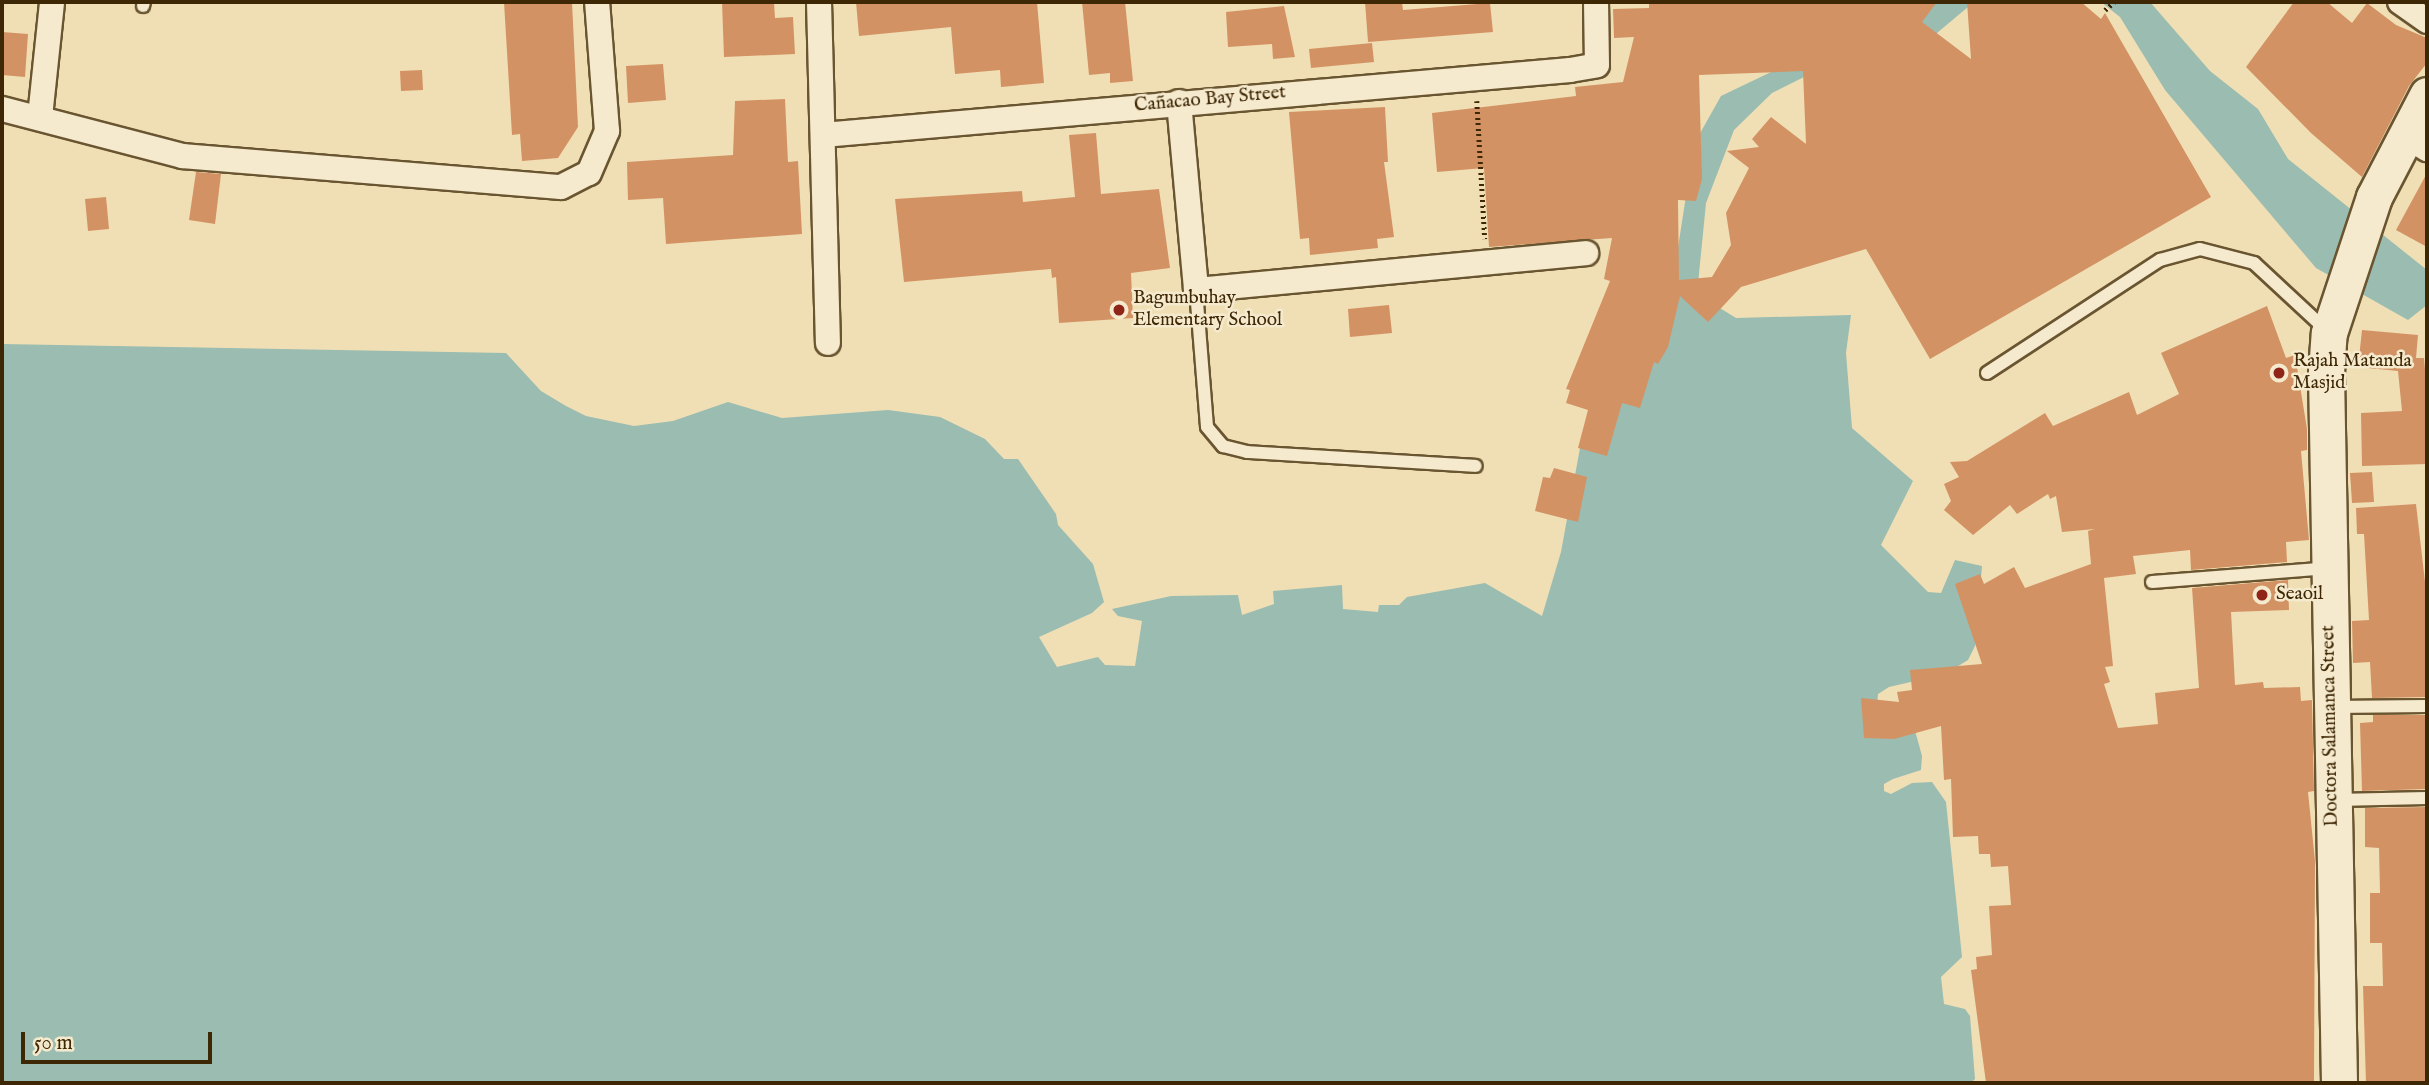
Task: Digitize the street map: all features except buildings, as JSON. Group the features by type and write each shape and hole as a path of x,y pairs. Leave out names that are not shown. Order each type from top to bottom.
{"main road":[{"name":"Doctora Salamanca Street","path":"2338,1083 2328,568 2329,333 2338,296 2374,197 2416,142 2427,95"}],"street":[{"path":"40,117 52,2"},
{"path":"2,109 182,156 561,187 589,173 607,131 597,2"},
{"path":"819,2 828,343"},
{"name":"Cañacao Bay Street","path":"823,135 1179,102 1476,80 1597,65 1596,2"},
{"path":"2400,2 2427,21"},
{"path":"1179,102 1196,290 1486,260 1586,253"}],"lane":[{"path":"1987,373 2160,260 2200,249 2254,263 2329,333"},
{"path":"1196,290 1207,427 1223,446 1247,452 1476,466"},
{"path":"2152,582 2328,568"},
{"path":"2331,707 2427,706"},
{"path":"2332,800 2427,798"}],"path":[{"path":"2105,9 2113,2"},
{"path":"1476,80 1486,260"}],"water":[{"path":"1931,2 1974,2 1925,43 1804,77 1772,93 1734,130 1706,203 1697,294 1736,318 1851,315 1846,353 1852,428 1913,481 1881,545 1928,592 1941,593 1955,560 1982,566 1975,646 1968,660 1945,674 1889,687 1878,694 1877,705 1911,716 1922,756 1921,770 1884,784 1884,791 1891,794 1912,783 1932,782 1946,802 1962,957 1941,977 1944,1004 1965,1009 1970,1016 1975,1079 1971,1083 2,1083 2,344 506,353 541,391 566,406 586,416 634,426 673,421 728,402 782,418 888,410 940,417 985,439 1004,459 1018,459 1056,514 1058,525 1093,564 1104,602 1092,613 1039,637 1057,667 1098,657 1105,665 1135,666 1142,621 1118,616 1112,609 1171,596 1238,595 1242,615 1274,604 1273,591 1342,585 1343,609 1378,612 1379,605 1399,605 1407,597 1485,583 1542,616 1561,552 1580,448 1608,443 1620,403 1671,293 1694,144 1721,96 1796,60 1896,32"},
{"path":"2101,2 2150,2 2210,71 2258,109 2288,159 2427,270 2427,305 2408,320 2316,268 2165,90 2120,17"}],"place":[{"name":"Bagumbuhay Elementary School","path":"1119,310"},
{"name":"Rajah Matanda Masjid","path":"2279,373"},
{"name":"Seaoil","path":"2262,595"}]}
